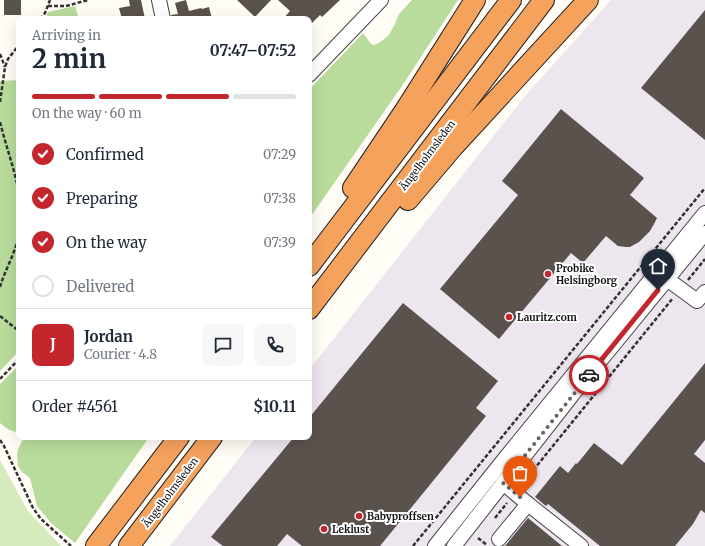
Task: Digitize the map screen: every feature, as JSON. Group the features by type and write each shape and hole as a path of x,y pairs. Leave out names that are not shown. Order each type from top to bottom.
{"highway":[{"path":"312,244 336,213 406,109 475,0"},
{"path":"312,262 512,0"},
{"name":"Ängelholmsleden","path":"312,305 544,0"},
{"path":"336,273 387,224 453,147 588,0"},
{"path":"96,546 177,440"},
{"name":"Ängelholmsleden","path":"129,546 210,440"}],"street":[{"path":"159,0 163,16"},
{"path":"312,72 381,0"},
{"path":"435,546 512,449 705,213"},
{"path":"454,546 573,394 705,233"},
{"path":"668,279 697,302 705,292"},
{"path":"503,483 581,546"},
{"path":"494,542 528,504"}],"path":[{"path":"42,16 50,0"},
{"path":"48,6 66,6 88,0"},
{"path":"0,102 5,67 8,59 16,49"},
{"path":"0,54 5,67"},
{"path":"0,122 16,176"},
{"path":"414,546 705,188"},
{"path":"0,287 16,242"},
{"path":"518,490 705,259"},
{"path":"0,316 16,329"},
{"path":"0,379 16,362"},
{"path":"0,440 33,508 41,519 71,546"},
{"path":"493,520 508,502"},
{"path":"475,542 478,538 494,542"}],"shaded area":[{"path":"611,0 705,0 705,546 170,546 254,440 312,440 312,366 525,96"}],"green space":[{"path":"412,0 458,0 402,86 312,215 312,87 363,33 371,44 374,45 388,36 399,14"},
{"path":"75,6 78,16 46,16 48,12"},
{"path":"16,80 16,354 0,371 0,81"},
{"path":"16,368 16,432 6,428 0,423 0,384"},
{"path":"22,440 147,440 75,543 51,523 37,506 30,478 22,472 18,466 18,449"},
{"path":"0,460 28,511 61,546 0,546"}],"building":[{"path":"4,0 21,0 21,15 4,15"},
{"path":"129,0 141,0 144,16 121,16 119,8 130,6"},
{"path":"186,0 189,11 209,7 211,16 171,16 178,14 175,3"},
{"path":"237,0 271,0 256,16 254,16"},
{"path":"278,0 340,0 322,17 320,15 312,23 312,16 286,16 290,11"},
{"path":"705,10 705,140 641,88"},
{"path":"561,109 644,178 630,195 657,218 650,231 639,242 630,247 618,246 606,236 583,263 571,253 499,339 440,289 518,195 502,181"},
{"path":"403,303 498,381 476,408 486,416 380,546 302,546 287,534 277,546 223,546 211,537 292,440 312,440 312,414"},
{"path":"705,363 705,440 694,454 705,463 705,513 701,510 693,524 675,546 600,546 548,504 546,506 535,497 560,466 568,473 594,443 622,465"},
{"path":"528,518 562,546 505,546"}],"way so far":[{"path":"520,497 503,483 589,375"}],"place":[{"name":"Probike Helsingborg","path":"548,274"},
{"name":"Lauritz.com","path":"509,317"},
{"name":"Babyproffsen","path":"359,516"},
{"name":"Leklust","path":"324,529"}],"route":[{"path":"589,375 658,290"}]}
